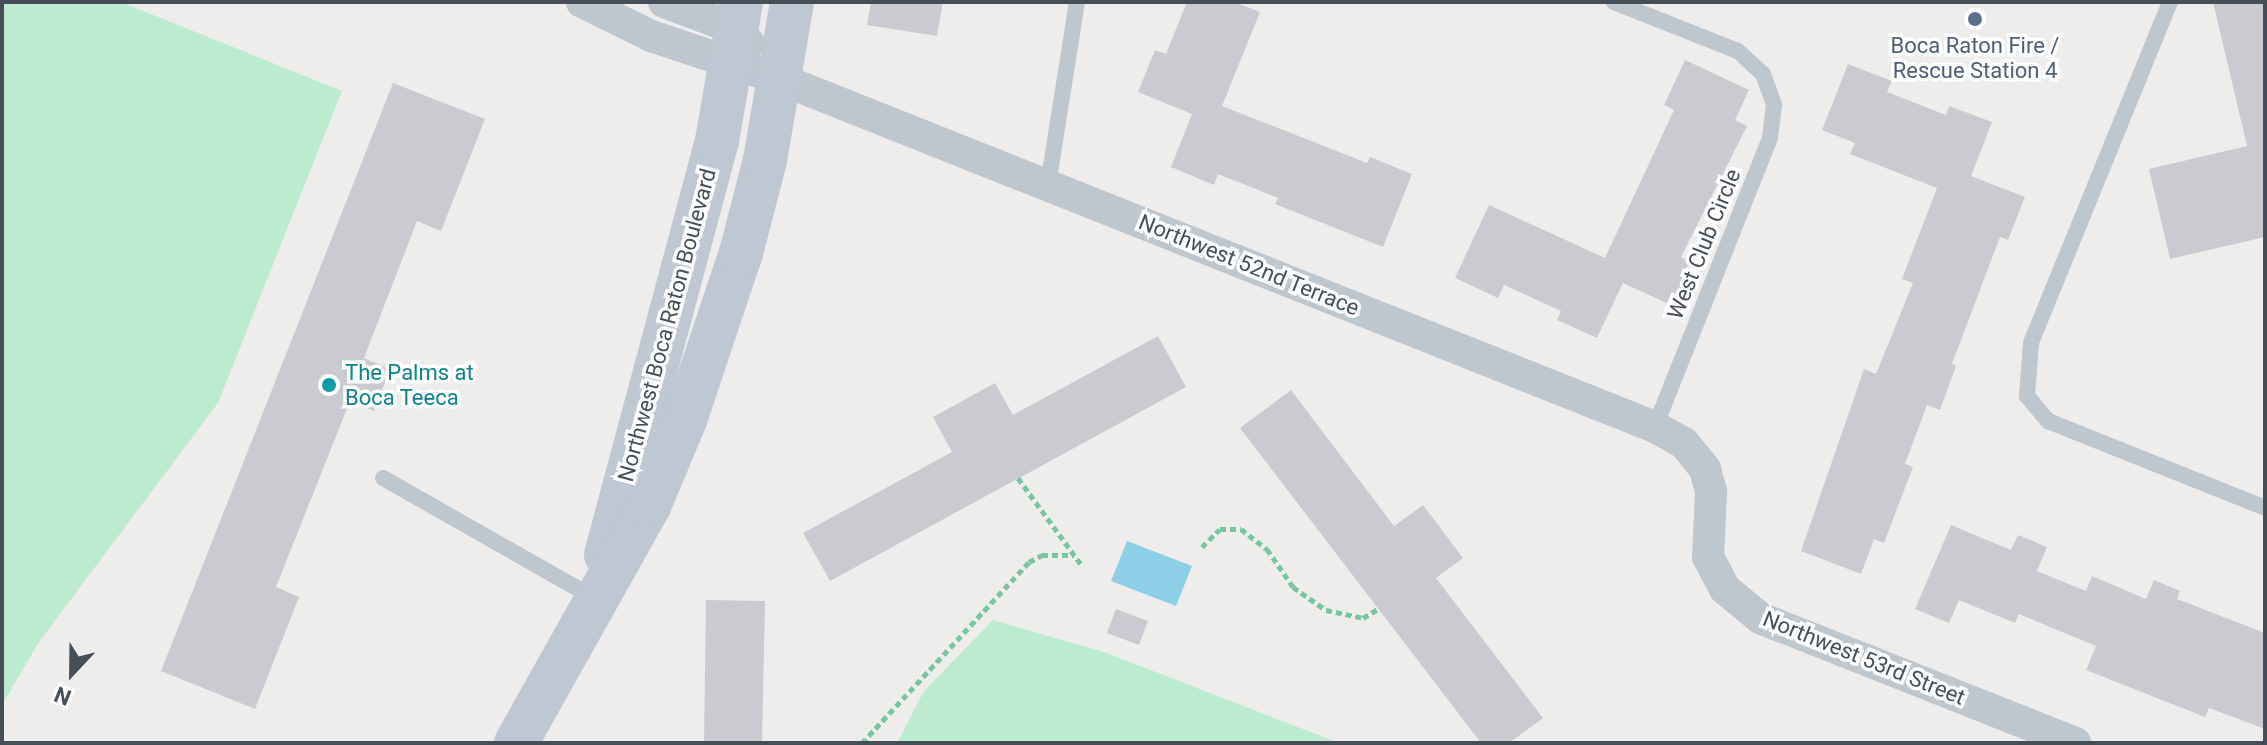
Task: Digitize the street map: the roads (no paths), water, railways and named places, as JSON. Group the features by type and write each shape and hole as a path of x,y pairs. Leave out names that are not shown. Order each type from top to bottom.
{"street":[{"path":"582,2 605,17 736,32"},
{"path":"664,2 736,32 780,79"},
{"name":"Northwest Boca Raton Boulevard","path":"516,743 649,506 706,361 741,253 780,79 792,2"},
{"name":"Northwest Boca Raton Boulevard","path":"596,599 622,485 670,331 736,32"},
{"name":"Northwest 52nd Terrace","path":"780,79 1655,427 1684,443 1705,469 1711,492 1707,522"},
{"name":"Northwest 53rd Street","path":"1707,522 1708,557 1725,589 1760,618 2075,743"}],"lane":[{"path":"1048,185 1077,2"},
{"name":"West Club Circle","path":"1614,2 1738,51 1763,74 1774,105 1770,138 1655,427"},
{"path":"2170,2 2031,343 2027,396 2048,421 2265,508"},
{"path":"383,478 596,599"}],"water":[{"path":"1127,541 1192,566 1176,606 1111,581"}],"place":[{"name":"Boca Raton Fire / Rescue Station 4","path":"1975,19"},
{"name":"The Palms at Boca Teeca","path":"329,385"}]}
